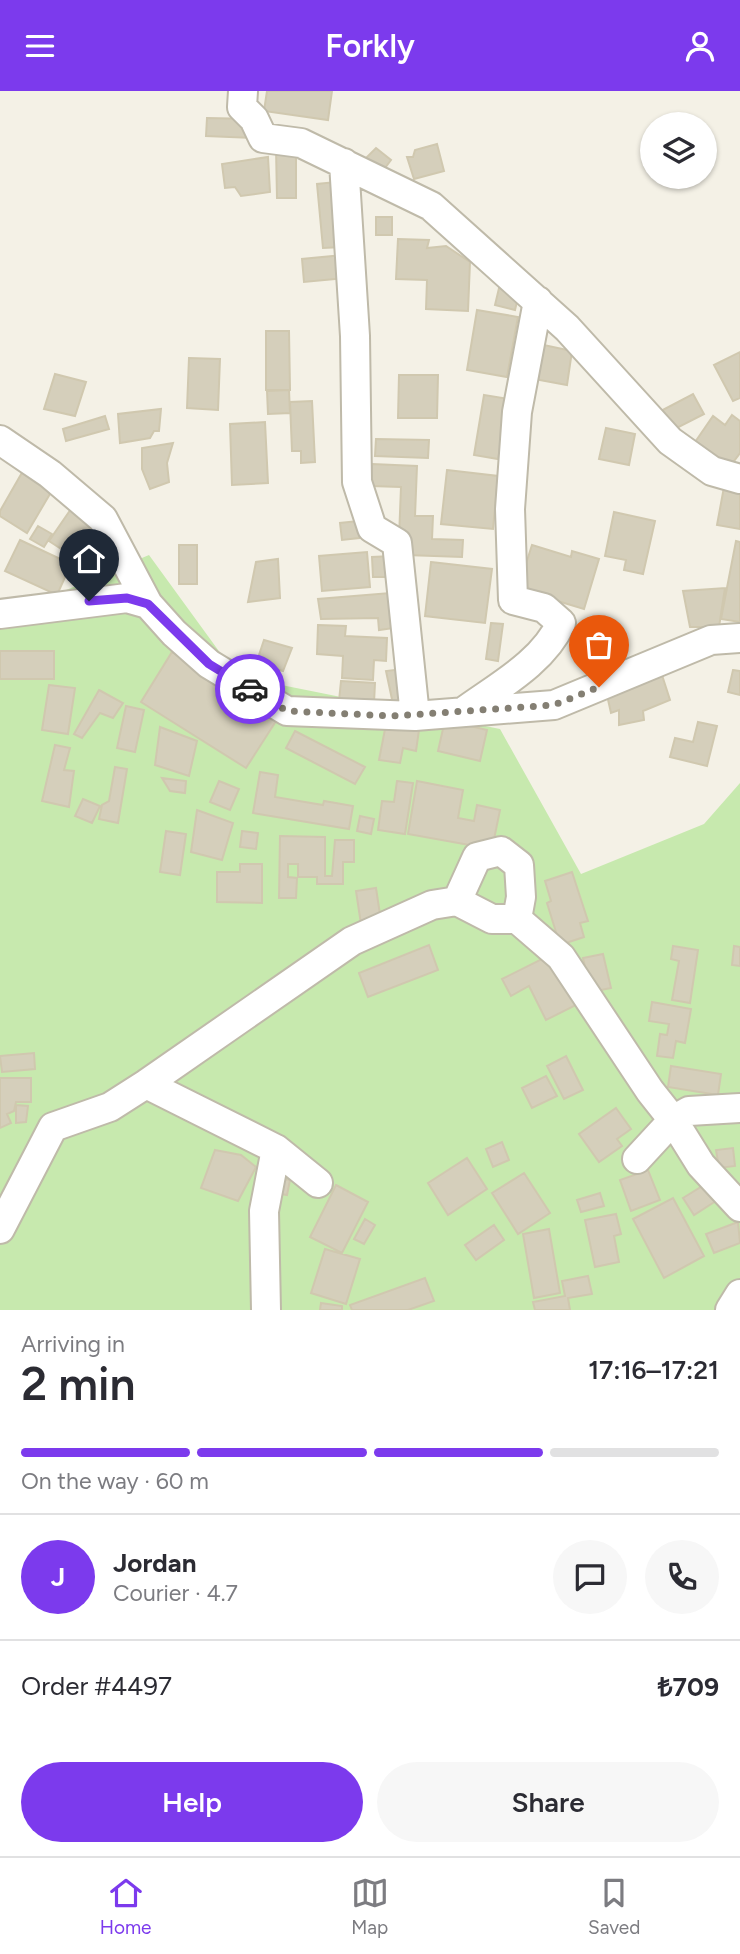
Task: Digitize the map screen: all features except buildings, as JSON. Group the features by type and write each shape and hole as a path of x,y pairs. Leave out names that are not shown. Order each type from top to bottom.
{"street":[{"path":"243,91 243,107 254,120 263,138 301,143 431,206 567,328 670,441 712,471 740,479"},
{"path":"344,163 355,336 357,482 372,528 397,543 415,716"},
{"path":"462,712 530,663 554,639 561,623 544,608 513,600 510,509 517,412 538,301"},
{"path":"0,440 50,474 103,519 148,604 209,664 287,711 415,716 554,705 711,641 740,638"},
{"path":"0,614 127,598 148,604"},
{"path":"457,901 477,857 501,851 519,865 520,897 517,919"},
{"path":"0,1230 53,1127 110,1107 352,941 432,905 457,901 492,919 517,919 561,957 701,1165 740,1207"},
{"path":"146,1084 276,1149 318,1183"},
{"path":"637,1159 673,1120 690,1111 740,1108"},
{"path":"266,1310 264,1211 276,1149"},
{"path":"730,1310 740,1294"}],"green space":[{"path":"149,555 237,676 500,729 581,874 704,824 740,783 740,1310 0,1310 0,618"}],"way so far":[{"path":"250,689 287,711 415,716 554,705 599,687"}],"route":[{"path":"89,601 127,598 148,604 174,633 209,664 250,689"}]}
